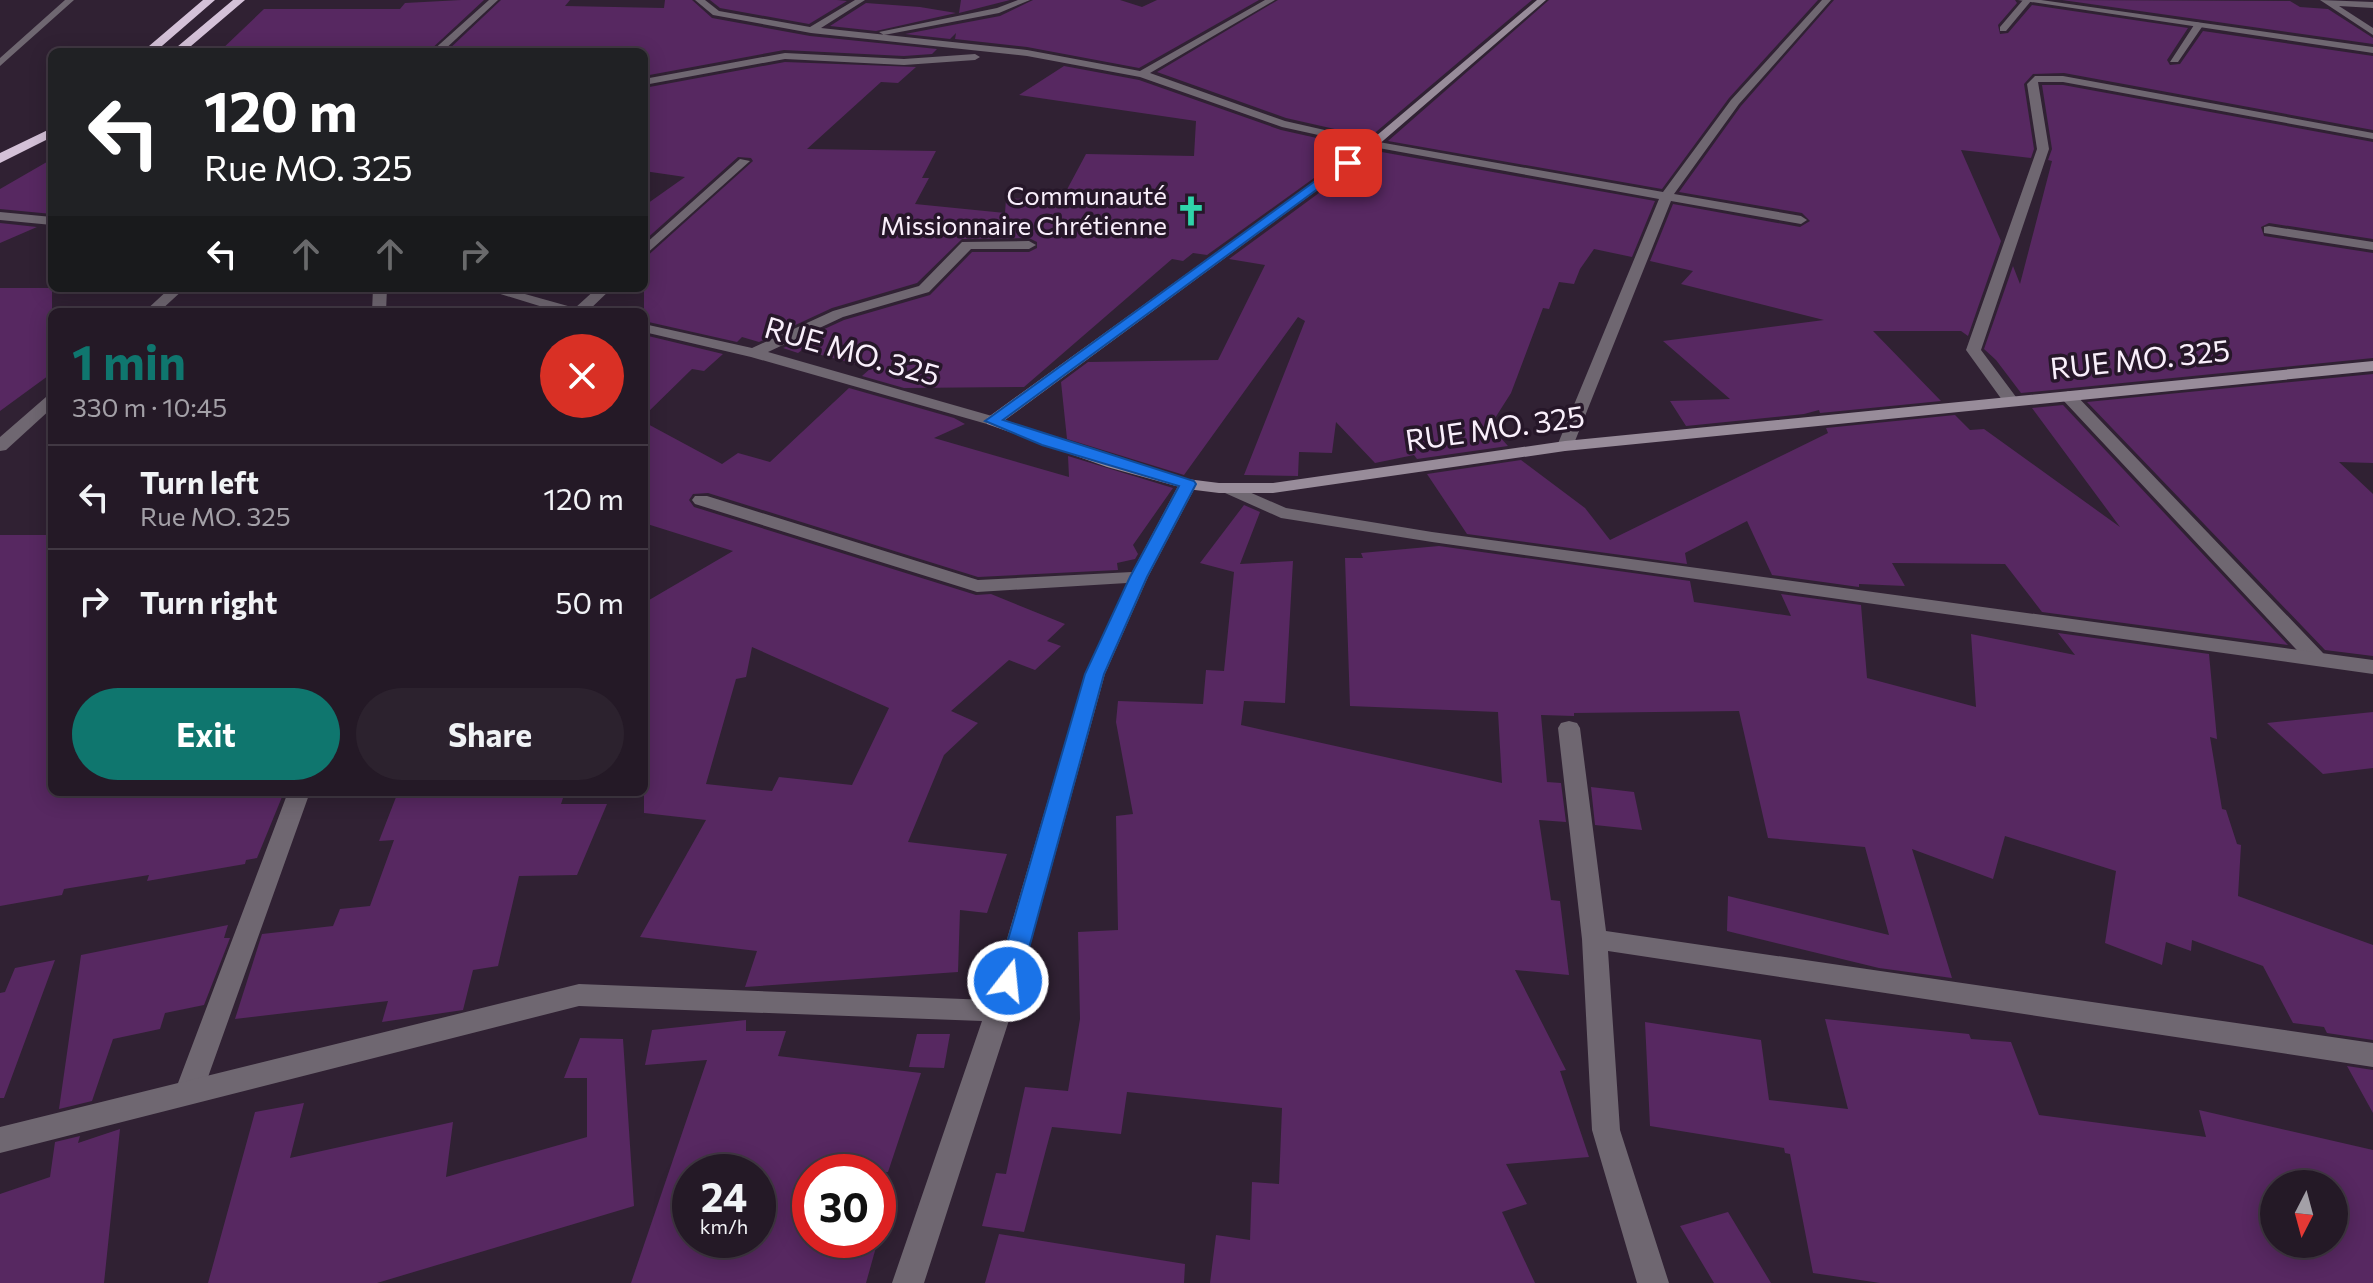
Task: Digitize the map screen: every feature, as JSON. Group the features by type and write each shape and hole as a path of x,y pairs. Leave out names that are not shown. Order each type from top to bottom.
{"highway":[{"path":"153,48 210,0"},
{"path":"182,48 240,0"},
{"path":"0,159 48,134"}],"street":[{"path":"0,63 70,0"},
{"path":"440,48 494,0"},
{"path":"699,0 716,13 811,30 1027,53 1142,74 1282,124 1373,144 1801,220"},
{"path":"811,30 861,0"},
{"path":"864,36 999,10 1026,0"},
{"path":"1142,74 1271,0"},
{"path":"993,421 1373,144 1542,0"},
{"path":"1565,446 1667,195 1735,102 1827,0"},
{"path":"2003,29 2024,0 2373,50"},
{"path":"2327,2 2373,5"},
{"path":"2327,2 2373,32"},
{"path":"2174,60 2199,24"},
{"path":"648,81 785,56 904,62 1027,53"},
{"path":"2011,401 1973,350 2043,149 2032,84 2035,79 2063,79 2373,136"},
{"path":"648,248 744,161"},
{"path":"0,216 48,221"},
{"path":"2269,230 2373,246"},
{"path":"754,353 838,314 924,289 967,245 1029,245"},
{"path":"156,308 174,292"},
{"path":"503,292 562,308"},
{"path":"582,308 600,292"},
{"name":"RUE MO. 325","path":"648,329 754,353 993,421 1047,442 1188,484 1231,489 1273,488 1565,446 2373,366"},
{"path":"2068,396 2316,658"},
{"path":"0,446 48,404"},
{"path":"908,1283 999,1011 1095,674 1139,577 1188,484"},
{"path":"1231,489 1281,513 1432,537 2373,667"},
{"path":"701,500 977,586 1139,577"},
{"path":"1569,728 1595,939 1606,1130 1653,1283"},
{"path":"189,1091 298,796"},
{"path":"1595,939 2373,1055"},
{"path":"0,1140 579,995 999,1011"}],"building":[{"path":"484,0 432,48 223,48 264,9 400,9 405,3"},
{"path":"501,0 570,0 565,6 664,8 665,0 692,0 712,18 810,36 937,49 932,54 904,56 784,50 648,75 648,48 450,48"},
{"path":"710,0 847,1 809,24 720,8"},
{"path":"961,0 1010,0 959,13"},
{"path":"1033,0 1120,0 1142,7 1157,0 1259,0 1139,68 1027,47 955,39 956,33 950,39 905,34 1000,16"},
{"path":"1278,0 1532,0 1370,137 1286,118 1157,72"},
{"path":"1549,0 1818,0 1729,98 1662,189 1388,141"},
{"path":"1834,0 2015,0 2017,3 1998,25 2000,34 2008,33 2032,5 2188,28 2167,60 2170,65 2180,64 2203,31 2373,56 2373,130 2064,73 2033,74 2024,84 2034,149 2031,158 1961,150 2001,241 1968,336 1961,331 1873,331 1941,401 1820,413 1819,410 1686,426 1670,401 1730,399 1663,341 1824,320 1681,284 1693,271 1650,261 1673,204 1800,227 1810,221 1802,213 1679,192 1741,106"},
{"path":"2062,0 2290,1 2300,7 2328,9 2373,38 2373,44"},
{"path":"866,3 956,13 876,31 830,26"},
{"path":"785,62 916,67 898,83 881,82 807,149 936,151 922,178 929,178 915,204 1005,213 1006,199 1063,197 1086,154 1194,156 1196,121 1019,95 1064,66 1139,80 1281,130 1357,147 1207,255 1193,253 1183,261 1172,259 1024,387 904,388 862,376 871,368 783,348 844,320 930,295 972,252 1029,252 1037,248 1037,242 1029,238 962,239 917,283 832,308 759,342 742,337 737,342 648,322 644,292 648,292 648,255 753,161 738,157 648,237 648,203 685,177 648,172 648,87"},
{"path":"2042,85 2063,85 2373,142 2373,239 2269,223 2261,227 2264,236 2373,253 2373,358 2021,393 1984,349 2013,266 2020,284 2052,161 2048,160 2052,149"},
{"path":"1376,151 1655,201 1632,257 1594,249 1574,284 1559,282 1549,309 1543,308 1511,393 1490,426 1508,446 1417,459 1414,455 1375,463 1336,422 1332,453 1299,452 1298,476 1244,475 1305,321 1298,317 1184,475 1067,439 1061,382 1088,362 1218,360 1265,265 1229,259"},
{"path":"48,161 48,214 0,209 0,189"},
{"path":"0,223 37,227 0,243"},
{"path":"0,288 48,288 48,292 52,292 52,308 48,308 48,376 0,411"},
{"path":"648,336 723,354 704,371 692,369 648,412"},
{"path":"2373,374 2373,463 2339,462 2373,494 2373,656 2325,650 2087,402"},
{"path":"849,388 954,418 965,424 934,438 1069,477 1068,456 1173,488 1133,545 1138,554 1135,559 1117,563 1118,570 978,577 708,493 693,494 689,500 694,507 976,595 991,594 1065,624 1047,641 1061,646 1035,670 1009,660 951,711 978,723 944,755 908,842 1007,854 987,913 960,910 958,972 745,987 757,951 640,937 706,820 644,813 644,796 648,796 648,601 733,551 648,524 648,424 722,464 738,453 770,462","holes":["752,647 889,708 852,785 779,777 772,791 706,784 736,679 746,677"]},
{"path":"2063,405 2288,645 2042,612 2005,564 1892,563 1905,586 1859,584 1859,587 1772,575 1747,521 1685,553 1687,564 1467,534 1427,474 1521,460 1585,508 1610,540 1828,433 1826,428 1955,415 1970,430 1984,429 2120,527 2032,408"},
{"path":"1244,505 1260,512 1240,564 1293,561 1285,703 1244,701 1241,725 1502,783 1498,712 1350,706 1345,558 1363,558 1361,553 1439,546 1690,581 1694,602 1791,616 1781,594 1861,605 1867,678 1976,707 1971,634 2075,655 2058,633 2209,654 2217,739 2210,737 2222,809 2226,810 2237,844 2241,845 2238,896 2373,945 2373,1040 2327,1033 2324,1027 2293,1023 2263,966 2192,940 2191,951 2166,942 2162,965 2105,943 2116,871 2005,836 1993,879 1912,849 1952,978 1879,968 1727,931 1728,896 1889,935 1865,847 1768,838 1739,711 1541,715 1547,782 1561,783 1566,822 1539,820 1551,900 1560,901 1569,975 1515,970 1566,1070 1560,1071 1589,1157 1506,1164 1527,1204 1502,1212 1535,1283 1210,1283 1216,1235 1250,1240 1252,1182 1279,1184 1282,1108 1127,1092 1121,1134 1052,1127 1024,1232 982,1226 996,1173 1006,1174 1025,1087 1068,1091 1080,1019 1078,932 1118,930 1116,816 1133,814 1116,722 1118,701 1203,704 1206,670 1224,671 1234,572 1200,563"},
{"path":"0,535 48,535 48,796 282,796 257,858 246,860 245,864 147,881 149,875 64,889 62,895 0,906"},
{"path":"2373,712 2373,768 2323,774 2267,723"},
{"path":"1591,787 1634,792 1642,830 1595,825"},
{"path":"396,796 564,796 561,804 607,804 577,875 519,876 498,966 473,970 463,1010 382,1022 388,1001 235,1019 262,934 333,926 340,909 370,906 394,840 379,841"},
{"path":"228,925 224,938 230,938 204,1005 165,1013 160,1029 113,1039 92,1101 59,1109 81,955"},
{"path":"55,960 4,1098 0,1098 0,993 5,992 15,968"},
{"path":"1825,1019 1969,1034 1971,1039 2011,1042 2039,1115 2206,1137 2199,1110 2373,1150 2373,1283 1880,1283 1813,1273 1790,1154 1785,1153 1784,1148 1650,1126 1645,1022 1761,1040 1769,1100 1848,1109"},
{"path":"746,1020 746,1031 786,1031 778,1056 921,1073 894,1154 792,1154 792,1258 873,1258 866,1283 631,1283 672,1163 672,1258 776,1258 776,1154 675,1154 707,1060 645,1065 652,1030"},
{"path":"917,1034 950,1034 944,1068 909,1067"},
{"path":"580,1038 623,1039 634,1206 377,1283 208,1283 255,1112 304,1103 290,1158 453,1122 446,1177 587,1137 587,1078 564,1078"},
{"path":"2347,1066 2373,1070 2373,1113"},
{"path":"120,1129 104,1283 0,1283 0,1194 50,1177 55,1142 80,1136 78,1143"},
{"path":"1728,1212 1771,1283 1714,1283 1680,1226"},
{"path":"999,1234 1185,1264 1184,1283 985,1283"}],"place":[{"name":"Communauté Missionnaire Chrétienne","path":"1191,211"}],"route":[{"path":"1008,981 1095,674 1139,577 1188,484 1047,442 993,421 1348,163"}]}
